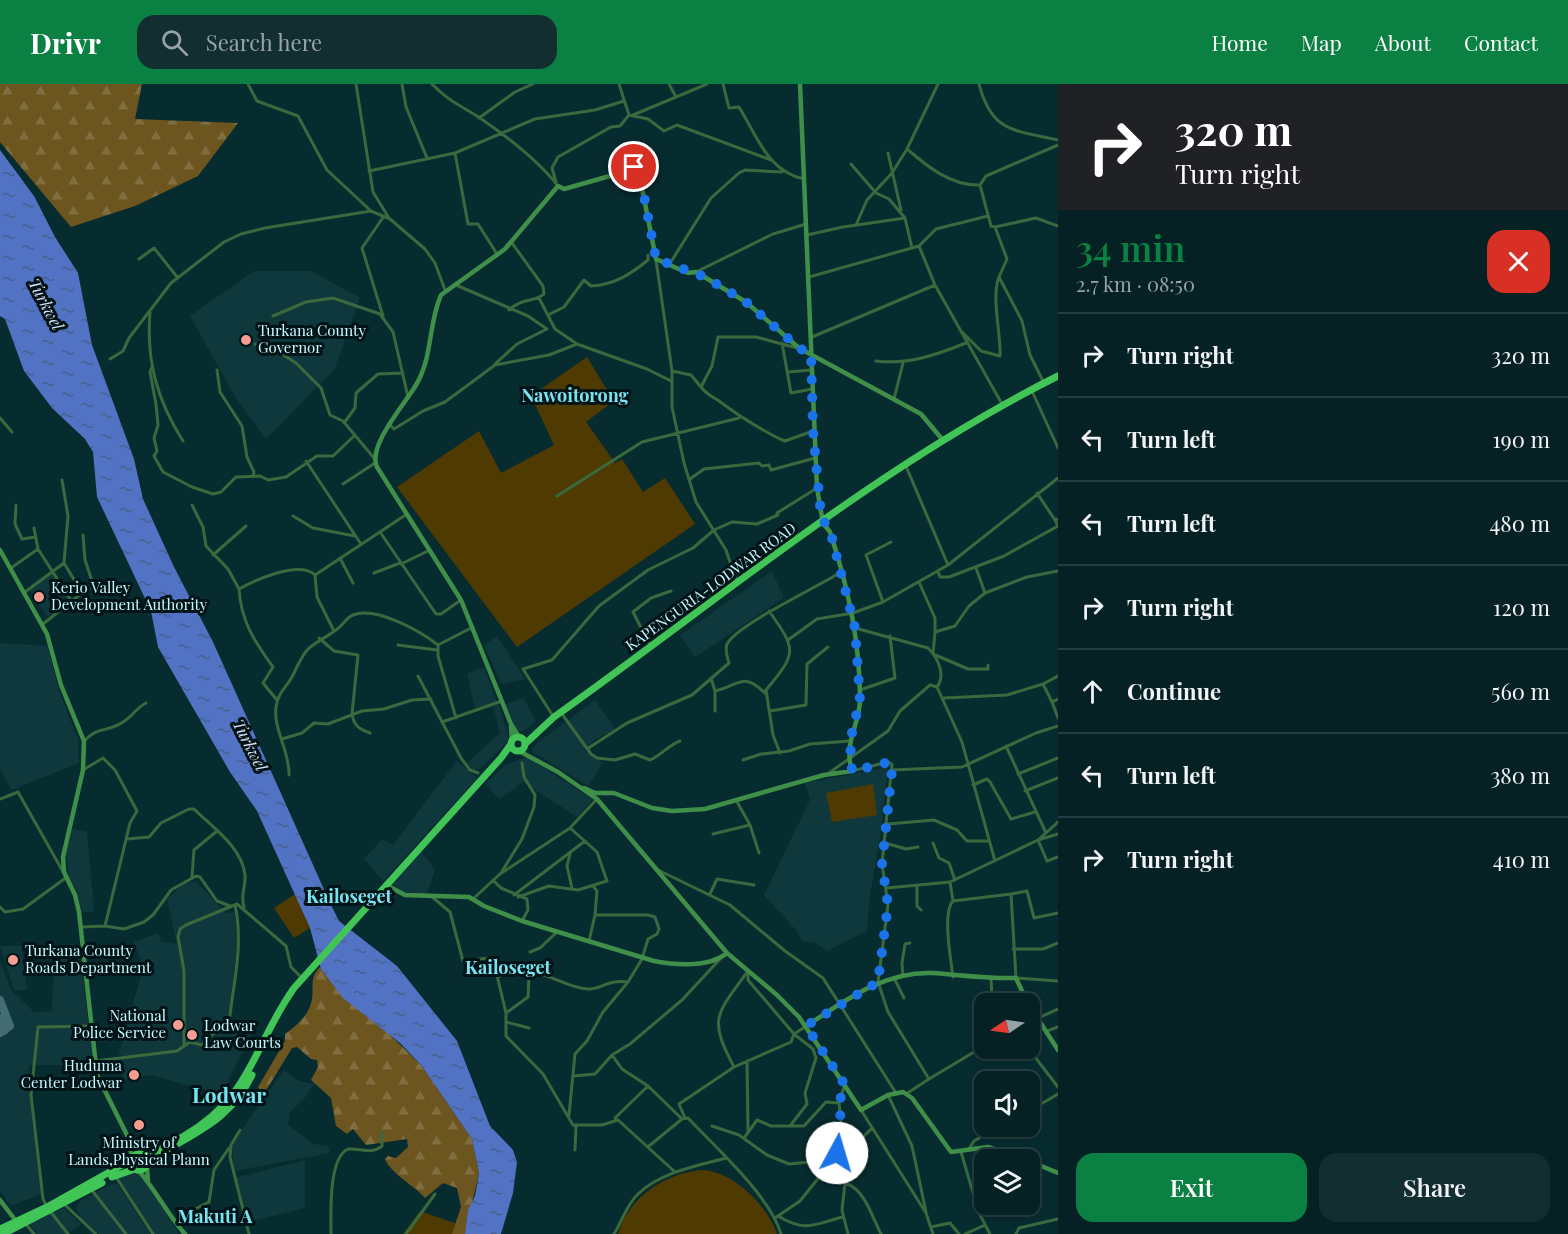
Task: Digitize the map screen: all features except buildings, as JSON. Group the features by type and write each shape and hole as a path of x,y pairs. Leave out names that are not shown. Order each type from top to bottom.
{"highway":[{"name":"KAPENGURIA-LODWAR ROAD","path":"264,1045 281,1005 302,978 501,758 904,463 1002,404 1058,376"},
{"path":"5,1232 25,1223 136,1156 158,1151 207,1122 234,1096 264,1045"},
{"path":"5,1232 16,1221 64,1204 115,1176 147,1165 204,1130 227,1111 247,1085 264,1045"},
{"path":"136,1156 147,1165"},
{"path":"136,1156 136,1170"}],"street":[{"path":"248,84 257,101 298,116 322,164 372,211 390,219 412,236 432,259 445,290"},
{"path":"356,84 374,196 390,219"},
{"path":"402,84 406,107 427,158"},
{"path":"432,84 445,99 480,118 541,167 558,186 564,189 638,168 656,259 672,371 672,407 696,502 728,554 737,585"},
{"path":"480,118 515,92 533,84"},
{"path":"619,84 630,115"},
{"path":"669,84 676,97"},
{"path":"558,186 552,168 558,157 611,127 620,126 630,115 707,84"},
{"path":"723,84 729,108 739,107 771,160 782,172"},
{"path":"800,84 817,488 823,523 830,532 853,613 860,690 860,706 850,741 849,760 852,771"},
{"path":"856,225 867,200 876,193 892,173 907,149 938,84"},
{"path":"979,84 984,105 1006,128 1058,143"},
{"path":"369,171 455,153 535,119 595,110 624,101"},
{"path":"630,115 648,119 664,131 676,126 771,160"},
{"path":"958,328 981,351 1000,356 1001,333 994,288 1007,259 995,227 991,225 980,185 986,176 1058,143"},
{"path":"907,149 934,171 970,186 980,185"},
{"path":"455,153 468,224 478,224 498,255"},
{"path":"888,153 901,211"},
{"path":"851,164 876,193 889,199 901,211 905,218 912,248"},
{"path":"669,264 711,198 739,172 745,170 782,172 804,179"},
{"path":"343,484 374,461 376,448 413,390 430,352 439,300 445,290 512,243 558,186"},
{"path":"110,359 123,351 129,338 171,283 224,242 241,234 285,224 372,211"},
{"path":"384,216 362,248 383,316 393,332 408,398"},
{"path":"809,277 919,246 936,229 988,216"},
{"path":"807,235 905,218"},
{"path":"995,227 1036,218 1058,226"},
{"path":"656,259 688,273 696,272 773,234 806,224"},
{"path":"509,310 517,302 539,298 544,294 543,286 512,243"},
{"path":"919,246 934,285 1002,404"},
{"path":"139,259 154,248 178,278"},
{"path":"548,315 564,307 584,280 591,286 605,285 632,272 648,260 648,255"},
{"path":"696,272 746,302 799,348"},
{"path":"999,277 1022,321 1030,355 1044,383"},
{"path":"390,425 394,429 423,411 445,402 495,365 517,344 547,329 528,316 509,310 454,285"},
{"path":"811,337 934,285"},
{"path":"273,316 306,302 333,298 383,316"},
{"path":"539,298 555,329 577,344 647,369 671,381"},
{"path":"150,311 147,338 152,368 168,417 183,441"},
{"path":"701,387 705,384 712,366 718,337 756,338 782,343 811,354 921,414 942,439"},
{"path":"782,343 792,393 812,389"},
{"path":"876,361 903,363 966,343"},
{"path":"255,344 279,352 296,363 321,388 330,415 344,423 374,461 461,600 518,744 530,756 596,793 614,793 645,806 672,811 712,808 729,804 735,798 824,775 888,762 892,764 888,824 882,864 886,888 887,921 881,945 878,982 888,1012 929,1079"},
{"path":"495,365 549,355 577,344"},
{"path":"894,399 903,363"},
{"path":"152,368 150,372 158,425 154,438 157,452 154,456 163,472 192,487 213,494 236,477 253,476 268,480 286,477 318,456 331,457 354,436"},
{"path":"217,370 220,392 242,426 247,457 254,472 253,476"},
{"path":"788,372 811,370"},
{"path":"672,371 691,375 707,395 717,399 739,418 784,441 813,431"},
{"path":"344,423 355,408 356,393 378,374 403,374"},
{"path":"406,388 413,390"},
{"path":"1031,390 1058,448"},
{"path":"0,418 12,432"},
{"path":"557,496 642,442 739,418"},
{"path":"690,479 704,469 759,463 762,466 769,465 771,470 815,458"},
{"path":"306,462 361,544"},
{"path":"904,463 948,565"},
{"path":"788,640 817,619 853,613 884,602 938,572 1058,478"},
{"path":"62,480 68,516 64,563 82,593"},
{"path":"554,717 523,669 552,660 583,623 611,596 661,562 693,548 714,530 732,522 757,524 765,521 817,488"},
{"path":"938,572 940,577 944,578 976,568 1058,526 1057,519 1037,493"},
{"path":"16,505 15,524 22,539 36,537"},
{"path":"192,505 203,527 206,546 228,569 239,590 240,609 246,627 273,667 263,683 277,700"},
{"path":"315,575 407,514"},
{"path":"293,516 313,528 355,536"},
{"path":"213,555 246,526"},
{"path":"34,528 38,549 72,603"},
{"path":"380,532 436,614 441,614 461,600"},
{"path":"43,624 72,603 86,589 92,578 85,560 83,535"},
{"path":"884,602 866,555 891,542"},
{"path":"11,568 38,549"},
{"path":"0,550 43,624 56,659 61,685 84,741 83,771 63,857 65,875"},
{"path":"374,573 430,550"},
{"path":"340,558 353,583"},
{"path":"25,592 64,563"},
{"path":"976,568 986,593"},
{"path":"239,590 263,576 289,571 309,571 315,575"},
{"path":"935,632 955,626 969,606 986,593 1028,577 1058,571"},
{"path":"587,749 627,723 692,695 729,663 726,653 728,644 769,611 842,572"},
{"path":"315,575 317,597 334,631"},
{"path":"919,582 935,618 933,654"},
{"path":"86,589 116,586"},
{"path":"651,646 633,612 651,598 671,591"},
{"path":"769,611 788,640 790,657 766,690 773,735 780,753"},
{"path":"289,775 276,714 277,700 302,653 353,615 381,614 438,645"},
{"path":"438,645 472,627"},
{"path":"855,628 928,648 942,673 942,680 937,687"},
{"path":"860,690 894,678 890,636"},
{"path":"319,639 334,651 358,655 352,714 358,728 370,733"},
{"path":"398,645 437,650"},
{"path":"438,645 437,650 456,718"},
{"path":"770,711 806,705 807,664 828,647"},
{"path":"933,654 968,669 988,669 988,665"},
{"path":"418,676 467,766 478,773"},
{"path":"944,698 1007,695 1043,684 1058,676"},
{"path":"711,678 715,691 715,711"},
{"path":"715,691 745,680 754,682 767,696"},
{"path":"1043,684 1058,718"},
{"path":"824,775 849,760 891,728 900,711 913,697 930,685 937,687 944,698 962,742 995,861"},
{"path":"282,739 306,730 314,723 328,724 352,714 384,709 412,699 431,699"},
{"path":"1052,702 1058,699"},
{"path":"442,722 502,701"},
{"path":"84,741 91,731 123,722 137,707 146,703"},
{"path":"561,712 591,754 606,760 635,754 650,760 659,755 667,746 680,741"},
{"path":"892,770 949,769 968,765 1006,746 1058,727"},
{"path":"743,760 810,744 850,741"},
{"path":"1006,746 1046,833"},
{"path":"83,771 103,758 115,770 136,807 105,926"},
{"path":"1018,774 1058,758"},
{"path":"500,874 522,839 534,807 535,795 524,777 522,763"},
{"path":"1025,791 1058,778"},
{"path":"973,785 987,779 1011,819 1035,812"},
{"path":"584,788 597,799 725,955 781,998 806,1026 926,1213"},
{"path":"0,799 18,792 75,895 100,1082 136,1156"},
{"path":"735,798 750,825 759,853"},
{"path":"474,898 500,874 570,828 597,799"},
{"path":"127,839 149,837 160,823 192,808 217,831 241,860 245,878 241,899 245,908 286,946 291,967 302,978"},
{"path":"888,824 929,819 957,830 967,841 988,841"},
{"path":"1038,840 1058,822"},
{"path":"713,834 750,825"},
{"path":"516,896 549,886 578,890 604,882 607,878 597,852 570,828"},
{"path":"192,877 194,850 217,831"},
{"path":"886,888 950,882 1038,840 1058,834"},
{"path":"1038,840 1047,861 1058,857"},
{"path":"516,896 585,841"},
{"path":"885,843 906,849 918,847"},
{"path":"933,843 939,858 949,863 955,880"},
{"path":"570,853 567,866 572,888"},
{"path":"656,870 710,894 746,917 785,951 819,974 840,1003 896,1093"},
{"path":"0,907 5,912 23,909 65,875"},
{"path":"80,927 105,926 124,929 144,922 153,915 171,890 192,877 199,876 217,901 245,908"},
{"path":"710,894 717,879 754,885"},
{"path":"493,880 501,888 527,899 528,904 522,921"},
{"path":"950,882 953,901"},
{"path":"386,885 399,893 474,898 484,906 522,921 642,958 676,965 725,955"},
{"path":"588,943 595,915 597,891 593,886"},
{"path":"917,886 917,906 921,910"},
{"path":"952,977 948,919 949,906 953,901 1027,891 1034,918 1058,913"},
{"path":"1011,894 1016,978 1024,993"},
{"path":"431,896 450,912 463,961 492,959 506,1013 506,1036 539,1069 573,1125 603,1125 614,1120 648,1086"},
{"path":"96,1061 177,1051 191,1042 204,1044 219,1028 229,1024 239,955 239,927 232,905"},
{"path":"184,1046 185,992 178,937 180,929 232,905"},
{"path":"569,1116 575,1054 587,1041 603,1012 628,982 642,958 648,939 657,934 659,929 655,917 595,915"},
{"path":"530,952 540,948 557,932"},
{"path":"903,976 902,963 905,944 910,943"},
{"path":"1013,949 1043,949 1058,943"},
{"path":"574,1076 592,1075 612,1055 630,1044 682,1000 725,955"},
{"path":"498,977 519,968 584,989 593,990 600,985 618,981 628,982"},
{"path":"748,971 748,980 794,1034 813,1049 816,1058 805,1093 807,1104 790,1126"},
{"path":"734,1067 720,1043 717,1029 718,1017 748,971"},
{"path":"506,1013 528,997 529,973"},
{"path":"684,1118 679,1104 734,1067 791,1042 794,1034 840,1003 878,982 903,976 933,973 952,977 1058,981"},
{"path":"894,978 904,998"},
{"path":"991,979 992,993"},
{"path":"1040,1016 1058,1009"},
{"path":"506,1022 529,1028"},
{"path":"1040,1024 1058,1050"},
{"path":"68,1234 43,1199 30,1095 38,1027 91,1026"},
{"path":"1045,1032 1058,1027"},
{"path":"861,1110 888,1095 906,1094 974,1052"},
{"path":"612,1055 622,1069 648,1086 726,1158 776,1217 781,1234"},
{"path":"1036,1059 1058,1087"},
{"path":"747,1061 748,1132"},
{"path":"835,1153 841,1122 839,1103 845,1085"},
{"path":"906,1094 949,1150 961,1152 993,1147 998,1149"},
{"path":"1040,1105 1058,1094"},
{"path":"888,1095 912,1146 922,1180 926,1213 933,1234"},
{"path":"744,1138 757,1120 771,1126 804,1126 826,1102 839,1103"},
{"path":"649,1146 684,1118"},
{"path":"614,1120 622,1123 649,1146 675,1172"},
{"path":"575,1149 576,1126"},
{"path":"712,1126 744,1138 771,1157 789,1164 810,1162 835,1153"},
{"path":"776,1217 800,1201 839,1157 858,1143 872,1128"},
{"path":"178,1226 193,1210 209,1202 214,1170 240,1130"},
{"path":"331,1234 330,1187 341,1154 348,1149 369,1152 378,1149 382,1146 382,1132"},
{"path":"969,1149 974,1141 981,1137"},
{"path":"231,1145 231,1163 249,1234"},
{"path":"961,1152 990,1234"},
{"path":"835,1153 839,1157 845,1183 842,1205 848,1234"},
{"path":"614,1234 639,1193 675,1172 726,1158"},
{"path":"147,1165 148,1181"},
{"path":"1040,1165 1058,1173"},
{"path":"136,1170 148,1181 185,1234"},
{"path":"115,1176 153,1234"},
{"path":"845,1183 854,1186 862,1196 881,1234"},
{"path":"91,1189 126,1234"},
{"path":"406,1234 435,1194"},
{"path":"0,1200 16,1221"},
{"path":"64,1204 96,1234"},
{"path":"776,1217 808,1228 843,1217"},
{"path":"1016,1234 1019,1228 1058,1219"},
{"path":"25,1223 34,1234"},
{"path":"931,1227 950,1223 959,1234"},
{"path":"965,1234 985,1225"}],"shaded area":[{"path":"254,271 311,271 360,298 334,370 266,439 234,395 190,316"},
{"path":"587,357 614,401 586,422 615,463 622,459 643,492 665,478 695,524 517,647 397,487 479,431 501,473 554,445 531,396"},
{"path":"772,571 784,598 695,657 680,635"},
{"path":"52,573 70,601 48,617 29,590"},
{"path":"497,636 525,679 501,684 484,645"},
{"path":"0,643 47,646 60,693 78,739 79,763 12,790 0,770"},
{"path":"484,667 497,702 475,709 467,674"},
{"path":"524,698 536,722 523,731 517,731 506,704"},
{"path":"595,700 615,729 598,738 583,750 603,763 588,786 531,751 537,743"},
{"path":"499,704 509,740 480,769 472,769 467,763 500,733 493,706"},
{"path":"527,757 593,799 577,817 523,782 500,799 485,784 505,765"},
{"path":"457,761 477,778 383,881 364,859 382,839 393,845"},
{"path":"888,767 867,931 827,951 816,943 802,941 796,930 764,895 810,799 805,783"},
{"path":"873,784 877,815 832,822 826,793"},
{"path":"72,829 87,832 94,910 92,912 82,912 77,892 69,876 66,855"},
{"path":"420,850 435,870 427,894 399,892 388,885"},
{"path":"196,881 226,913 234,912 238,939 228,1025 251,1033 223,1092 215,1093 151,1075 123,1080 119,1053 143,968 134,942 158,933 161,942 177,944 167,899 184,884"},
{"path":"295,894 310,928 294,938 274,908"},
{"path":"0,946 21,946 27,990 14,990"},
{"path":"54,953 81,958 93,1065 29,1065 28,1083 41,1194 11,1206 0,1191 0,960 11,990 34,1012 84,1010 52,1011"},
{"path":"284,1070 299,1081 314,1084 304,1099 290,1112 288,1125 313,1144 328,1146 330,1153 234,1171 232,1147 237,1136"},
{"path":"305,1160 305,1208 252,1221 248,1227 235,1178"},
{"path":"134,1167 146,1181 179,1234 154,1234 117,1176"},
{"path":"701,1170 725,1176 747,1192 766,1212 777,1234 618,1234 630,1209 650,1190 674,1176"},
{"path":"114,1183 118,1184 150,1234 127,1234 98,1197 96,1192"},
{"path":"93,1194 125,1234 99,1234 81,1218 76,1208 79,1202"},
{"path":"64,1208 81,1224 67,1234 37,1234 30,1225 31,1220"},
{"path":"420,1211 463,1226 461,1234 403,1234"}],"green space":[{"path":"0,84 142,84 135,119 238,123 198,176 135,206 71,227 0,142"},
{"path":"320,967 421,1065 472,1139 479,1173 465,1234 452,1234 461,1207 457,1188 443,1183 425,1198 397,1175 388,1164 385,1159 388,1156 396,1158 408,1147 407,1139 366,1145 353,1129 347,1134 336,1126 331,1098 311,1080 318,1067 317,1060 311,1059 297,1047 292,1048 262,1097 258,1087 285,1041 285,1034 308,1010 312,999 313,979"}],"water":[{"name":"Turkwel","path":"0,150 34,196 55,237 78,273 92,345 134,459 143,499 174,567 213,642 339,921 397,966 457,1041 490,1126 513,1150 517,1162 513,1193 501,1234 465,1234 468,1210 475,1196 479,1173 472,1139 421,1065 400,1043 343,998 321,969 310,928 257,811 230,772 158,647 151,611 97,497 93,452 85,439 52,408 24,371 5,319 0,316"}],"taxiway":[{"path":"0,1000 10,1026 0,1033"},
{"path":"0,1018 4,1031"}],"place":[{"name":"Turkana County Governor","path":"246,340"},
{"name":"Kerio Valley Development Authority","path":"39,597"},
{"name":"Turkana County Roads Department","path":"13,960"},
{"name":"National Police Service","path":"178,1025"},
{"name":"Lodwar Law Courts","path":"192,1035"},
{"name":"Huduma Center Lodwar","path":"134,1075"},
{"name":"Ministry of Lands,Physical Plann","path":"139,1125"}],"district":[{"name":"Nawoitorong","path":"575,396"},
{"name":"Kailoseget","path":"349,897"},
{"name":"Kailoseget","path":"508,968"},
{"name":"Lodwar","path":"229,1096"},
{"name":"Makuti A","path":"215,1217"}],"route":[{"path":"634,167 639,170 656,259 688,273 696,272 746,302 799,348 811,354 813,431 821,515 832,538 853,613 858,659 860,706 850,741 850,764 852,771 890,762 892,764 888,824 882,864 888,905 887,921 881,945 878,982 806,1026 845,1085 839,1103 841,1122 835,1153 837,1153"}]}
